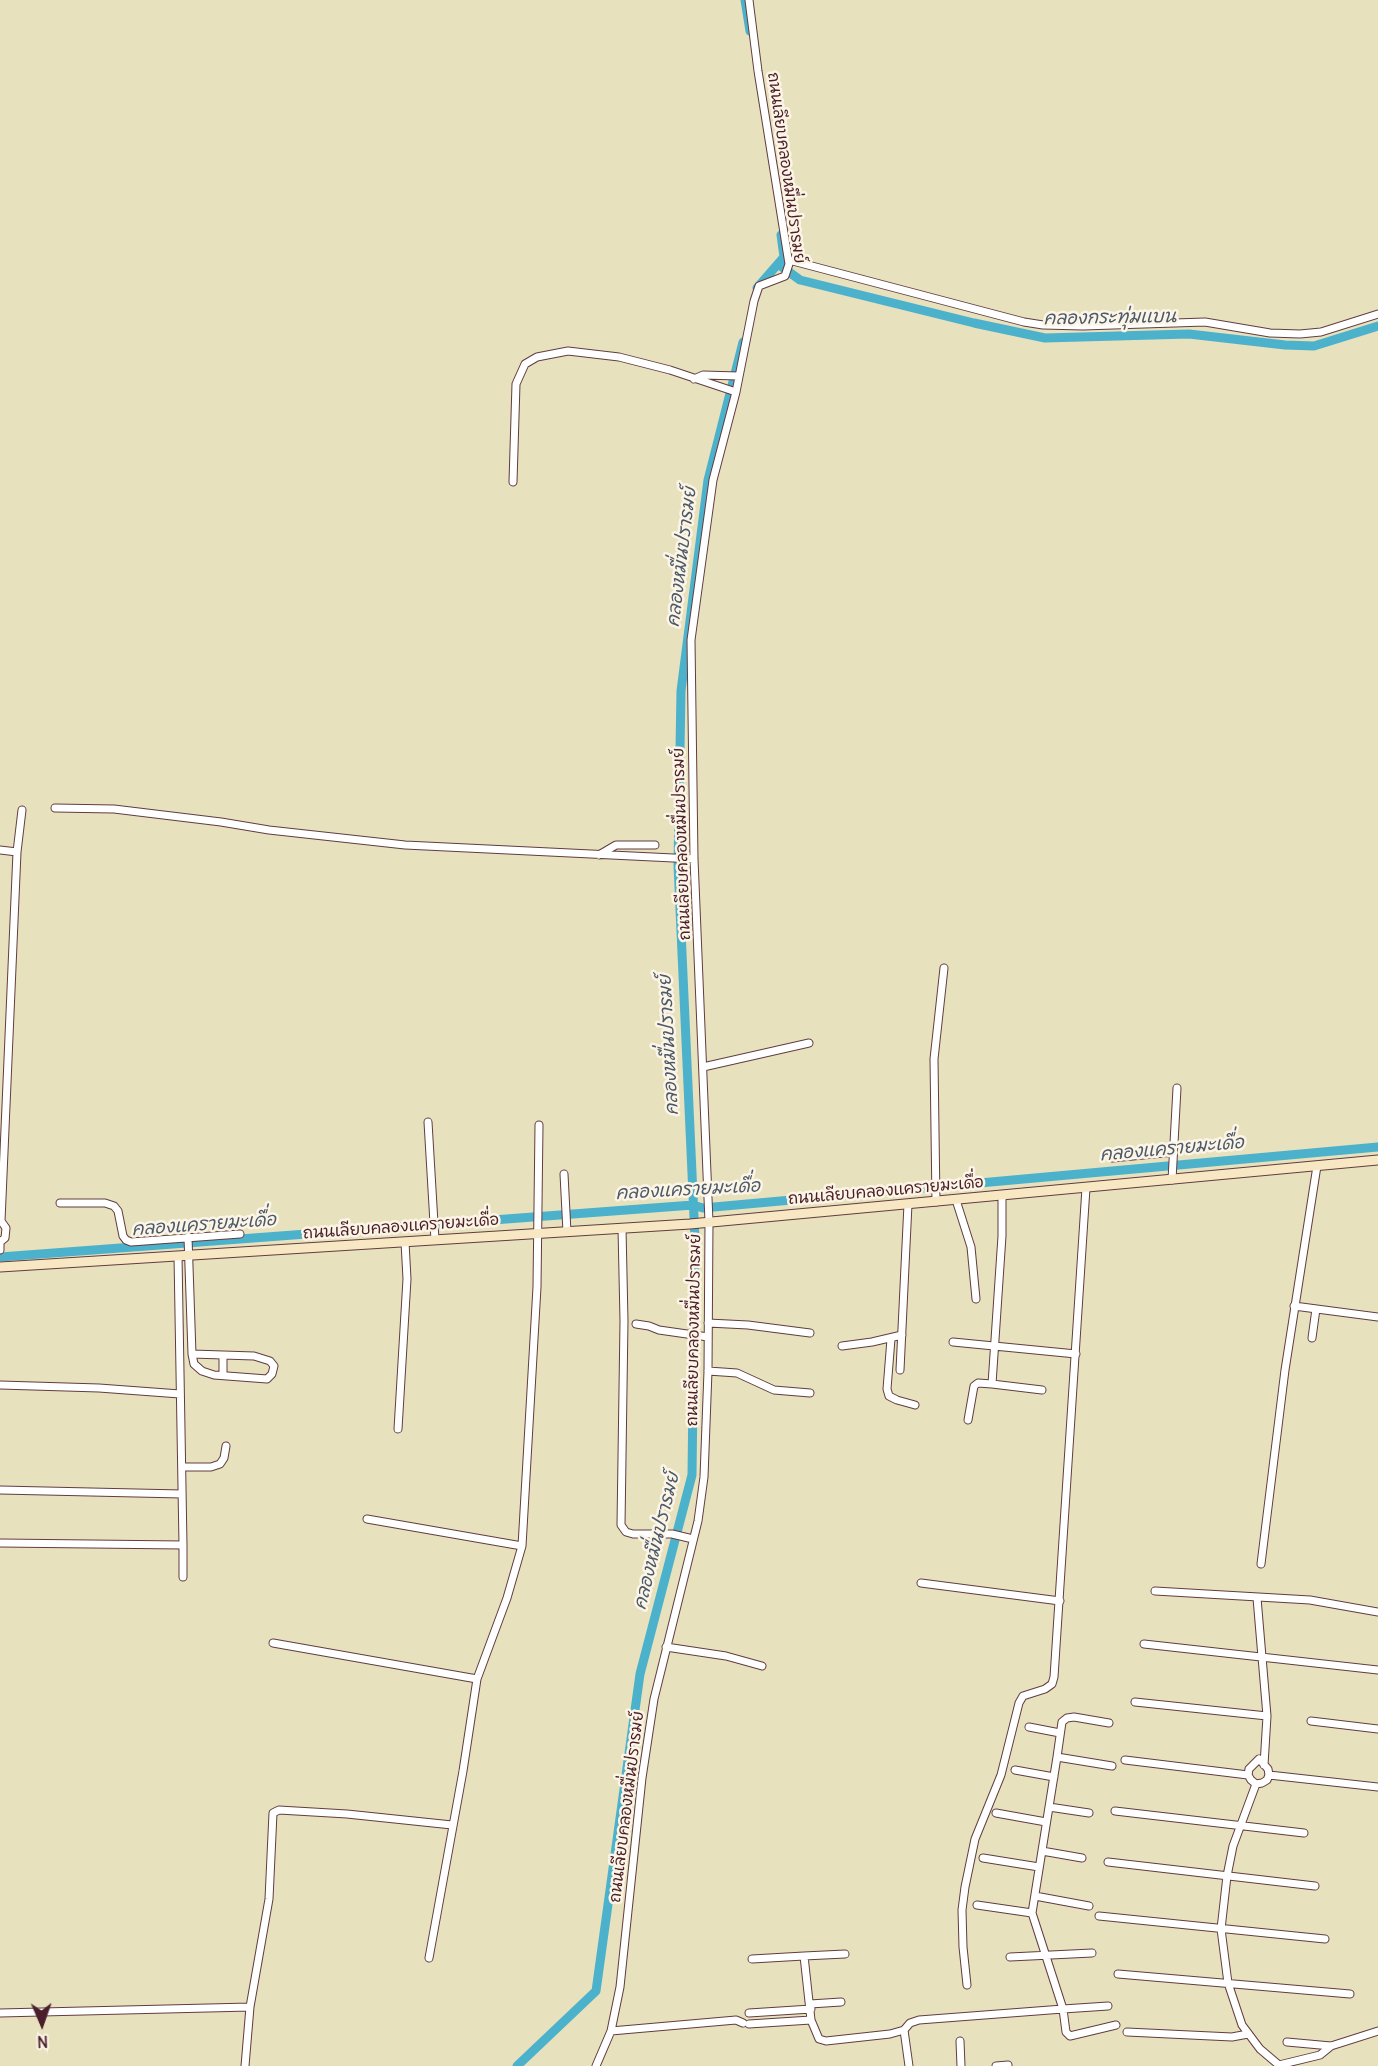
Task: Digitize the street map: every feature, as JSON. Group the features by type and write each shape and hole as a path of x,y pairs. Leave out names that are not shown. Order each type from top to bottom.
{"street":[{"name":"ถนนเลียบคลองหมื่นปรารมย์","path":"597,2066 611,2031 622,1968 642,1778 654,1699 702,1501 704,1477 708,1323 702,1221 708,1203 703,1066 687,859 691,640 713,480 757,290 763,284 783,278 788,267 749,0"},
{"path":"788,267 1043,325 1204,322 1270,333 1300,334 1321,332 1378,314"},
{"path":"513,482 516,384 529,360 568,351 584,352 642,362 733,391"},
{"path":"693,379 703,375 736,376"},
{"path":"55,808 124,810 269,830 405,845 687,859"},
{"path":"0,1250 0,1242 5,1238 6,1228 1,1222 17,852 22,810"},
{"path":"599,855 616,845 655,845"},
{"path":"0,850 17,852"},
{"path":"936,1197 934,1059 944,968"},
{"path":"703,1066 809,1043"},
{"path":"1172,1180 1178,1088"},
{"path":"428,1122 434,1236"},
{"path":"429,1958 477,1678 507,1598 522,1546 539,1234 539,1125"},
{"path":"1112,1158 1174,1152"},
{"name":"ถนนเลียบคลองแครายมะเดื่อ","path":"0,1267 178,1256 189,1250 405,1242 434,1236 539,1234 566,1224 622,1228 908,1204 936,1197 956,1200 1378,1161"},
{"path":"1261,1564 1294,1306 1317,1166"},
{"path":"564,1174 566,1224"},
{"path":"967,1985 962,1910 975,1839 1009,1748 1019,1703 1023,1696 1045,1689 1052,1684 1054,1677 1086,1188"},
{"path":"992,1384 1002,1236 1002,1196"},
{"path":"956,1200 971,1247 976,1299"},
{"path":"60,1203 105,1203 114,1206 118,1211 123,1236 126,1240 240,1234"},
{"path":"900,1370 908,1204"},
{"path":"622,1228 624,1331 621,1526 626,1532 633,1534 672,1534 693,1539"},
{"path":"188,1237 192,1353 194,1364 202,1371 267,1379 272,1374 274,1366 270,1361 254,1356 192,1353"},
{"path":"398,1428 407,1279 405,1242"},
{"path":"178,1256 183,1577"},
{"path":"1294,1306 1378,1317"},
{"path":"1312,1338 1316,1309"},
{"path":"708,1323 758,1326 810,1333"},
{"path":"636,1324 644,1324 659,1330 708,1337"},
{"path":"842,1346 891,1339 902,1335"},
{"path":"891,1339 887,1389 889,1396 915,1405"},
{"path":"953,1342 1076,1354"},
{"path":"223,1375 224,1355"},
{"path":"708,1371 737,1373 774,1390 810,1393"},
{"path":"968,1420 974,1386 978,1383 1042,1390"},
{"path":"0,1385 99,1388 180,1394"},
{"path":"182,1467 210,1467 220,1464 224,1458 226,1446"},
{"path":"0,1490 182,1494"},
{"path":"367,1519 522,1546"},
{"path":"0,1543 183,1545"},
{"path":"921,1583 1060,1601"},
{"path":"1155,1591 1310,1600 1378,1612"},
{"path":"1257,1598 1267,1716 1264,1765"},
{"path":"273,1643 477,1678"},
{"path":"1144,1644 1378,1670"},
{"path":"666,1647 726,1656 762,1666"},
{"path":"1135,1702 1267,1716"},
{"path":"1109,1723 1074,1717 1062,1722 1032,1913 1063,2009 1068,2035 1116,2025"},
{"path":"1311,1721 1378,1729"},
{"path":"1029,1727 1060,1733"},
{"path":"1057,1757 1112,1766"},
{"path":"1259,1759 1268,1769 1269,1775 1262,1784 1256,1784 1248,1775 1249,1769 1259,1759"},
{"path":"1125,1760 1248,1775"},
{"path":"1015,1770 1054,1777"},
{"path":"1269,1775 1378,1787"},
{"path":"1256,1784 1240,1826 1227,1876 1221,1929 1228,1983 1242,2025 1260,2049 1280,2066 1320,2055 1331,2046 1378,2031"},
{"path":"1049,1807 1089,1813"},
{"path":"245,2066 250,2007 269,1899 273,1813 279,1810 347,1814 452,1825"},
{"path":"1115,1811 1304,1833"},
{"path":"996,1813 1046,1822"},
{"path":"1042,1851 1082,1858"},
{"path":"983,1858 1039,1868"},
{"path":"1108,1862 1315,1886"},
{"path":"1035,1896 1089,1906"},
{"path":"977,1905 1032,1913"},
{"path":"1099,1916 1325,1939"},
{"path":"1010,1957 1092,1953"},
{"path":"752,1959 845,1954"},
{"path":"804,1956 811,2020 819,2039 890,2034 904,2030 919,2020 1108,2006"},
{"path":"1118,1974 1350,1994"},
{"path":"747,2019 841,2002"},
{"path":"0,2013 250,2007"},
{"path":"611,2031 747,2019 811,2020"},
{"path":"904,2030 909,2066"},
{"path":"1127,2032 1232,2037 1248,2034"},
{"path":"960,2041 962,2066"},
{"path":"1287,2042 1331,2046"},
{"path":"996,2066 1008,2065"}],"waterway":[{"name":"คลองหมื่นปรารมย์","path":"745,0 750,31"},
{"name":"คลองกระทุ่มแบน","path":"757,288 784,257 781,235"},
{"name":"คลองกระทุ่มแบน","path":"778,264 800,280 1045,338 1189,334 1314,346 1378,326"},
{"name":"คลองหมื่นปรารมย์","path":"517,2066 596,1991 640,1674 692,1475 695,1239 678,865 681,691 708,480 743,342"},
{"name":"คลองหมื่นปรารมย์","path":"0,1257 693,1205 703,1208 1378,1147"}],"water label":[{"name":"คลองแครายมะเดื่อ","path":"1172,1149"},
{"name":"คลองแครายมะเดื่อ","path":"688,1190"},
{"name":"คลองแครายมะเดื่อ","path":"204,1225"}]}
